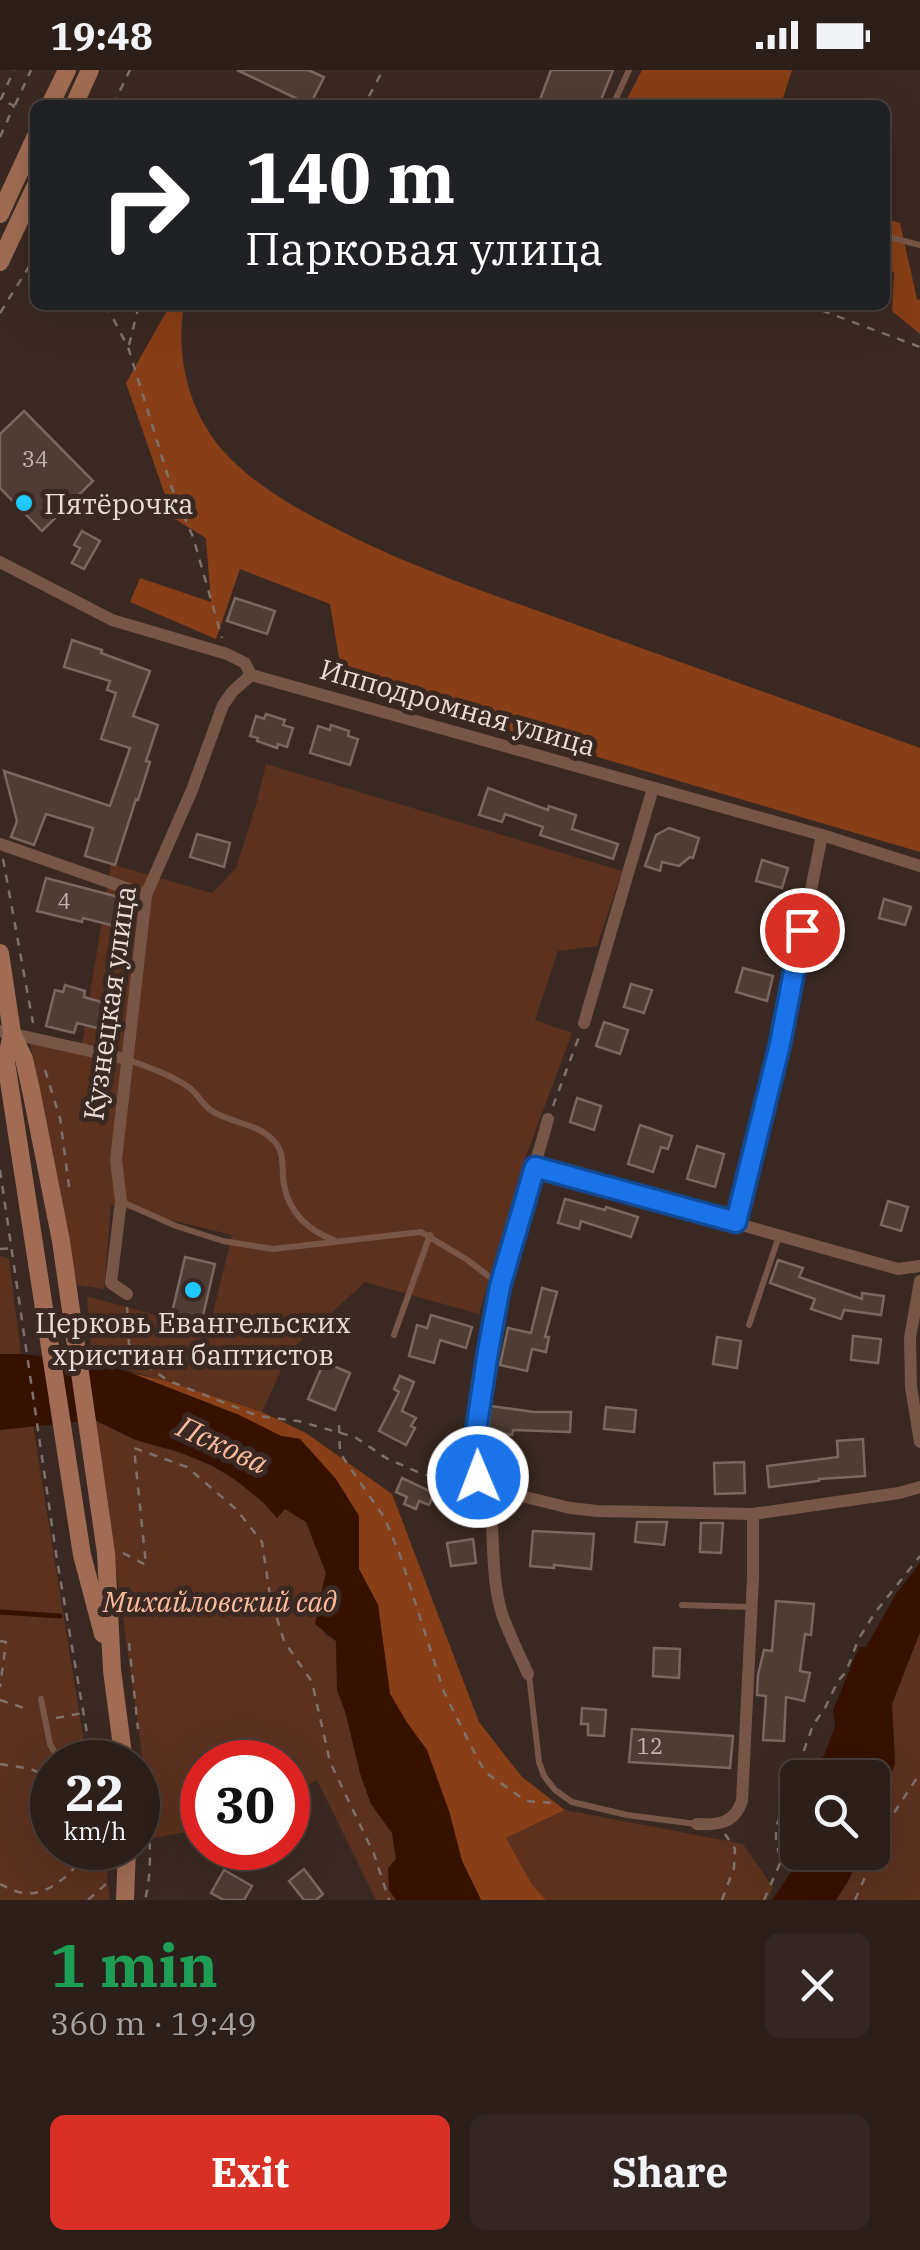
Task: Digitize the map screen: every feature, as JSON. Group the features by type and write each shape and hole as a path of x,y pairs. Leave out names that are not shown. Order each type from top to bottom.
{"street":[{"path":"52,100 67,70"},
{"path":"76,100 90,70"},
{"path":"0,214 30,149"},
{"path":"0,262 28,220"},
{"name":"Ипподромная улица","path":"0,562 112,620 227,654 245,663 251,675 920,866"},
{"name":"Кузнецкая улица","path":"127,1294 111,1283 121,1202 116,1160 146,895 192,790 222,705 251,675"},
{"path":"584,1023 653,788"},
{"path":"736,1222 780,1044 822,835"},
{"path":"0,844 146,895"},
{"path":"0,954 6,1062 82,1555 112,1670 121,1740"},
{"path":"6,1032 126,1059"},
{"path":"6,1032 24,1059 61,1241 112,1552 112,1670"},
{"path":"528,1674 502,1613 486,1492 478,1477 476,1431 500,1286 548,1119"},
{"path":"535,1167 898,1270 920,1266"},
{"path":"920,1280 910,1338 910,1386 920,1442"},
{"path":"486,1492 597,1511 753,1514 920,1487"},
{"path":"697,1824 718,1825 734,1817 742,1801 753,1514"},
{"path":"125,1900 126,1870"}],"lane":[{"path":"615,100 629,70"},
{"path":"890,237 920,246"},
{"path":"126,1059 166,1074 192,1090 213,1112 264,1131 278,1145 284,1163 284,1186 300,1220 320,1235 340,1242"},
{"path":"121,1202 223,1241 273,1249 422,1232 500,1286"},
{"path":"394,1335 430,1235"},
{"path":"749,1326 780,1235"},
{"path":"682,1606 750,1607"},
{"path":"528,1674 539,1762 555,1790 572,1802 627,1816 697,1824"},
{"path":"41,1699 49,1740"}],"path":[{"path":"14,70 1,99 14,106"},
{"path":"0,137 31,70"},
{"path":"115,100 130,70"},
{"path":"360,100 368,98 383,70"},
{"path":"0,313 30,265"},
{"path":"110,310 128,347 171,486 193,537 227,654"},
{"path":"128,347 139,310"},
{"path":"820,310 920,347"},
{"path":"548,1119 584,1023"},
{"path":"0,1170 57,1560 88,1740"},
{"path":"0,1249 13,1248"},
{"path":"127,1294 129,1344 142,1363 169,1381 258,1416 298,1420 355,1437 386,1458 420,1473 486,1492"},
{"path":"339,1425 340,1453 384,1517 444,1692 486,1772 526,1801 572,1802"},
{"path":"112,1552 146,1565 134,1448 186,1467 236,1510 262,1542 270,1596 284,1642 312,1682 330,1762 374,1854 389,1900"},
{"path":"764,1900 781,1861 776,1827 786,1800 796,1788 796,1770 813,1725 846,1672 858,1640 874,1614 920,1556"},
{"path":"0,1641 6,1642 0,1688"},
{"path":"0,1700 54,1718 84,1713"},
{"path":"0,1764 30,1769"},
{"path":"856,1900 892,1816 920,1773"},
{"path":"718,1825 736,1848 734,1868 722,1900"},
{"path":"0,1884 19,1893 35,1894 72,1870"},
{"path":"88,1900 111,1878"}],"green space":[{"path":"266,764 622,871 597,946 558,951 535,1020 572,1033 526,1156 479,1314 365,1282 290,1351 262,1412 163,1380 92,1364 87,1296 209,1330 232,1235 111,1205 104,1289 77,1285 30,1042 81,1050 111,864 212,893 236,868"},
{"path":"0,1256 9,1259 21,1354 0,1354"},
{"name":"Михайловский сад","path":"95,1420 133,1439 206,1463 244,1486 277,1517 284,1508 306,1522 326,1573 319,1601 325,1635 336,1641 337,1690 371,1804 392,1833 396,1859 389,1890 396,1900 376,1900 317,1780 310,1784 310,1740 180,1740 180,1833 160,1837 160,1740 140,1740"},
{"path":"33,1425 83,1740 30,1740 30,1870 107,1870 110,1900 0,1900 0,1430"},
{"path":"920,1632 920,1900 836,1900 853,1870 890,1870 890,1776 895,1764 892,1704"},
{"path":"565,1810 743,1844 773,1887 767,1900 546,1900 533,1886 506,1838"}],"shaded area":[{"path":"642,70 792,70 783,98 773,100 627,100"},
{"path":"890,220 900,223 920,300 920,334 892,311 894,272 890,270"},
{"path":"167,310 184,310 184,365 194,403 225,453 262,485 317,519 421,567 920,748 920,852 343,682 330,604 240,569 216,639 130,602 140,578 211,602 206,538 173,518 126,383"},
{"path":"131,1373 262,1412 306,1433 392,1494 479,1722 522,1777 565,1810 506,1838 533,1886 546,1900 481,1900 462,1861 449,1811 390,1694 378,1605 359,1569 359,1516 322,1464 300,1439 281,1436 239,1415"}],"water":[{"name":"Пскова","path":"0,1354 101,1363 131,1373 239,1415 281,1436 300,1439 336,1479 359,1516 359,1569 378,1605 390,1694 427,1750 462,1861 481,1900 396,1900 389,1890 388,1868 396,1859 392,1833 371,1804 360,1773 337,1690 336,1641 315,1624 326,1573 306,1522 285,1509 277,1518 263,1502 211,1465 136,1440 95,1420 0,1430"},
{"path":"920,1563 920,1632 892,1704 895,1764 890,1776 890,1760 818,1760 824,1756 835,1726 833,1710 859,1647 866,1647 896,1594"},
{"path":"793,1870 853,1870 836,1900 772,1900"}],"building":[{"path":"237,70 308,70 324,77 312,100 300,100"},
{"path":"551,70 613,70 601,100 540,100"},
{"path":"24,411 93,481 42,531 0,488 0,434"},
{"path":"82,531 100,541 84,569 72,563 80,548 74,545"},
{"path":"235,598 275,611 267,634 227,621"},
{"path":"72,640 150,671 133,716 158,725 146,761 150,762 115,865 85,856 93,828 46,814 34,845 11,837 17,821 4,771 110,806 130,748 101,739 116,693 107,690 110,681 64,667"},
{"path":"266,714 285,720 283,725 293,728 287,747 278,744 277,748 250,736 256,716 264,719"},
{"path":"331,725 358,739 350,765 310,753 318,726 330,730"},
{"path":"488,788 548,810 549,806 576,815 572,829 618,844 613,859 540,835 543,827 505,814 502,822 479,815"},
{"path":"669,828 699,838 693,858 679,866 662,862 660,871 645,866 656,835"},
{"path":"197,834 230,843 224,867 190,857"},
{"path":"762,860 788,868 782,888 756,881"},
{"path":"46,878 126,899 119,927 37,911"},
{"path":"884,899 911,907 905,925 879,918"},
{"path":"743,968 773,976 767,1001 736,992"},
{"path":"631,984 652,990 644,1013 624,1007"},
{"path":"65,985 85,991 84,997 116,1006 109,1031 77,1023 74,1033 46,1026 55,990 63,992"},
{"path":"604,1022 628,1030 620,1054 596,1046"},
{"path":"577,1098 601,1106 594,1130 570,1122"},
{"path":"640,1125 672,1136 668,1149 661,1147 653,1172 628,1164"},
{"path":"697,1146 724,1154 715,1187 687,1179"},
{"path":"565,1199 638,1217 631,1237 581,1221 579,1229 558,1223"},
{"path":"888,1201 908,1207 901,1231 881,1225"},
{"name":"Церковь Евангельских христиан баптистов","path":"185,1257 215,1264 201,1324 171,1317"},
{"path":"778,1260 803,1268 799,1277 862,1299 862,1293 884,1296 881,1315 844,1310 841,1319 811,1309 815,1299 770,1283"},
{"path":"542,1288 557,1292 545,1337 549,1337 546,1352 532,1349 527,1371 500,1365 508,1328 531,1333"},
{"path":"431,1315 472,1327 466,1348 440,1340 434,1363 409,1356 417,1325 427,1328"},
{"path":"853,1336 881,1339 878,1363 851,1360"},
{"path":"717,1337 741,1341 737,1368 713,1364"},
{"path":"324,1362 350,1373 335,1410 308,1399"},
{"path":"400,1376 414,1382 402,1411 416,1418 406,1445 379,1431 399,1392 394,1389"},
{"path":"491,1406 571,1412 570,1432 513,1430 512,1435 488,1431"},
{"path":"606,1407 636,1410 634,1432 604,1429"},
{"path":"863,1439 865,1476 769,1487 767,1466 838,1457 837,1441"},
{"path":"744,1462 745,1493 715,1494 714,1463"},
{"path":"402,1478 434,1493 429,1505 419,1501 416,1509 404,1504 407,1497 396,1492"},
{"path":"637,1522 667,1522 664,1545 635,1542"},
{"path":"701,1523 723,1523 721,1553 700,1552"},
{"path":"533,1531 594,1534 591,1569 530,1566"},
{"path":"473,1539 476,1563 451,1566 447,1543"},
{"path":"776,1601 814,1604 811,1635 805,1634 800,1671 810,1673 804,1701 786,1697 784,1741 763,1740 766,1696 757,1695 764,1650 772,1651"},
{"path":"654,1648 680,1649 679,1678 653,1676"},
{"path":"582,1708 606,1710 604,1736 588,1735 588,1724 581,1724"},
{"path":"632,1729 733,1736 730,1768 629,1762"},
{"path":"224,1870 252,1886 244,1900 224,1900 211,1893"},
{"path":"305,1870 323,1894 316,1900 304,1900 289,1881"}],"waterway":[{"path":"0,1612 60,1616"}],"place":[{"name":"Пятёрочка","path":"24,503"},
{"name":"Церковь Евангельских христиан баптистов","path":"193,1290"}],"route":[{"path":"478,1477 476,1431 488,1351 500,1286 535,1167 736,1222 780,1044 802,930"}]}
